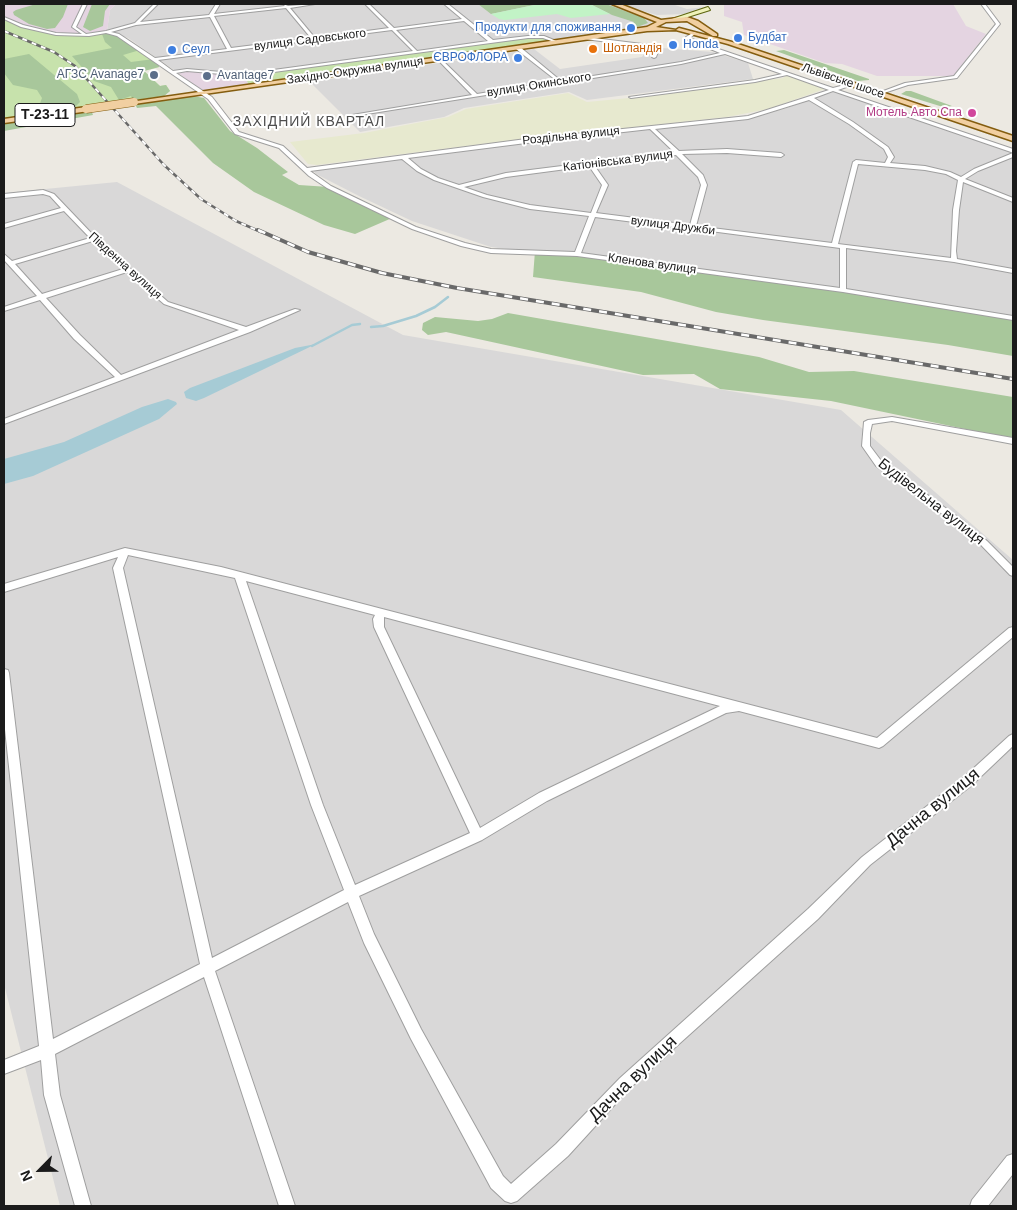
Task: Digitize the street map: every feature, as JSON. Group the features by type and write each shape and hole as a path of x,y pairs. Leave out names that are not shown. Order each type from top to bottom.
{"main road":[{"path":"616,4 673,19"},
{"name":"Т-23-11","path":"676,30 695,29 704,19 708,6"},
{"name":"Т-23-11","path":"661,23 708,6"},
{"path":"634,10 661,23 663,27 676,30"},
{"name":"Львівське шосе","path":"673,19 687,20 699,25 730,43"},
{"name":"Західно-Окружна вулиця","path":"647,29 661,23"},
{"name":"Західно-Окружна вулиця","path":"4,121 647,29 676,30"},
{"name":"Львівське шосе","path":"676,30 730,43 1013,139"}],"street":[{"path":"85,4 74,27 80,32 90,34"},
{"path":"136,24 156,4"},
{"path":"211,15 218,4"},
{"path":"4,18 22,26 56,34 90,34 136,24 286,5 313,4"},
{"path":"367,4 416,52"},
{"path":"446,4 492,42"},
{"path":"880,94 907,84 955,77 998,24 983,4"},
{"path":"286,5 314,39"},
{"path":"211,15 230,50"},
{"name":"вулиця Садовського","path":"156,59 464,20"},
{"name":"Кленова вулиця","path":"106,32 126,39 210,98 233,130 281,147 306,170 329,187 398,221 464,245 491,251 577,254 843,290 1013,318"},
{"path":"694,33 687,38 724,53 1013,151"},
{"path":"174,72 187,70 244,74 534,36 557,42"},
{"path":"586,38 658,47 654,57"},
{"path":"518,48 558,82"},
{"name":"вулиця Окинського","path":"354,115 681,63 724,53"},
{"path":"440,59 475,95"},
{"path":"631,97 755,81 787,74"},
{"name":"Роздільна вулиця","path":"306,170 651,127 748,117 850,84"},
{"path":"810,98 851,123 886,148 891,157 886,164"},
{"path":"944,128 960,121"},
{"path":"651,127 701,176 704,185 692,229"},
{"name":"Катіонівська вулиця","path":"457,187 506,175 679,153 727,151 780,155"},
{"path":"953,256 957,194 961,179 976,170 1013,156"},
{"name":"вулиця Дружби","path":"403,157 428,176 500,201 692,229 839,246 953,256 1013,271"},
{"path":"843,290 839,246 856,162 937,170 1013,200"},
{"path":"577,254 591,215 605,185 591,164"},
{"name":"Південна вулиця","path":"4,196 43,192 52,195 94,239 166,303 247,330"},
{"path":"4,226 64,209"},
{"path":"10,263 94,239"},
{"path":"4,256 77,337 120,378"},
{"path":"4,309 129,270"},
{"path":"4,422 297,310"},
{"name":"Будівельна вулиця","path":"1013,442 892,419 868,422 866,433 866,446 879,464 953,517 984,543 1013,573"},
{"path":"125,551 118,568 208,969 287,1206"},
{"path":"4,588 125,551 239,576 879,743 1013,631"},
{"path":"239,576 317,805 350,894"},
{"path":"381,613 378,619 378,627 478,836"},
{"path":"4,673 52,1095 83,1206"},
{"path":"4,1067 47,1050 208,969 350,894 478,836 543,797 682,729 725,709 741,708"},
{"name":"Дачна вулиця","path":"350,894 416,1034 497,1182 512,1195 562,1150 625,1082 813,914 866,861 968,781 1013,740"},
{"path":"978,1206 1013,1162"}],"shaded area":[{"path":"4,4 116,4 110,10 107,31 76,34 57,33 23,26 4,17"},
{"path":"116,4 613,4 649,18 652,21 643,28 554,42 231,75 177,72 128,38 107,31 110,10"},
{"path":"618,4 672,4 687,9 706,7 684,14 657,15"},
{"path":"724,4 953,4 966,26 986,34 953,76 877,76 842,64 825,63 744,35 742,22 724,16"},
{"path":"649,47 713,52 748,63 753,79 587,100 569,92 464,108 444,117 360,132 310,82 534,49 560,69 642,57"},
{"path":"177,72 244,75 249,85 204,92"},
{"path":"834,91 1013,152 1013,318 966,309 491,247 412,221 316,174 313,170 479,148 747,118 784,109"},
{"path":"117,182 403,335 841,410 1013,560 1013,1206 60,1206 4,984 4,193"}],"green space":[{"path":"36,4 68,4 63,17 55,28 47,29 29,24 14,15 13,12 16,10"},
{"path":"92,4 110,4 105,11 103,26 90,31 83,27"},
{"path":"478,4 539,4 491,14"},
{"path":"539,4 590,4 610,14 571,18 557,14 505,20 491,14"},
{"path":"590,4 606,4 644,18 648,23 637,27 632,24 634,22 612,15"},
{"path":"4,20 54,35 107,33 154,59 159,67 144,71 160,86 166,85 170,91 164,96 4,120"},
{"path":"102,34 117,35 140,50 123,55 131,62 154,59 158,62 159,67 144,71 160,86 166,85 170,91 164,96 133,100 131,96 119,100 111,87 94,81 72,56 112,48 105,42"},
{"path":"529,38 543,38 554,42 249,85 244,75"},
{"path":"784,50 869,80 858,81 776,51"},
{"path":"29,54 77,94 80,102 76,106 43,112 38,109 42,98 37,90 13,85 4,73 4,59"},
{"path":"787,75 825,89 768,109 727,117 482,144 317,165 308,164 290,142 364,133 448,117 466,109 568,93 587,102 783,78"},
{"path":"911,91 952,106 943,107 901,94"},
{"path":"193,96 204,98 230,131 257,148 288,172 282,175 299,185 329,187 392,218 355,234 324,225 254,192 213,163 156,106 137,108 135,104"},
{"path":"91,110 93,115 4,131 4,123"},
{"path":"535,251 577,254 966,309 1013,318 1013,356 948,345 763,320 716,312 641,292 533,277"},
{"path":"508,313 759,357 809,372 854,371 1013,397 1013,439 831,401 720,389 694,374 643,375 446,332 428,335 422,330 423,323 435,317 478,321 492,319"}],"water":[{"path":"316,344 204,398 196,401 186,398 184,392 190,388 295,348"},
{"path":"168,399 177,404 159,419 33,476 4,484 4,459 64,442 142,407"}],"waterway":[{"path":"371,327 383,326 416,316 435,307 448,297"},
{"path":"312,346 352,325 360,324"}],"railway":[{"path":"4,31 54,52 75,66 164,165 201,199 236,221 261,232"},
{"path":"258,230 308,252 382,273 457,288 1013,379"}],"place":[{"name":"Продукти для споживання","path":"631,28"},
{"name":"Будбат","path":"738,38"},
{"name":"Honda","path":"673,45"},
{"name":"Шотландія","path":"593,49"},
{"name":"Сеул","path":"172,50"},
{"name":"ЄВРОФЛОРА","path":"518,58"},
{"name":"АГЗС Avanage7","path":"154,75"},
{"name":"Avantage7","path":"207,76"},
{"name":"Мотель Авто Спа","path":"972,113"}],"district":[{"name":"ЗАХІДНИЙ КВАРТАЛ","path":"309,122"}]}
